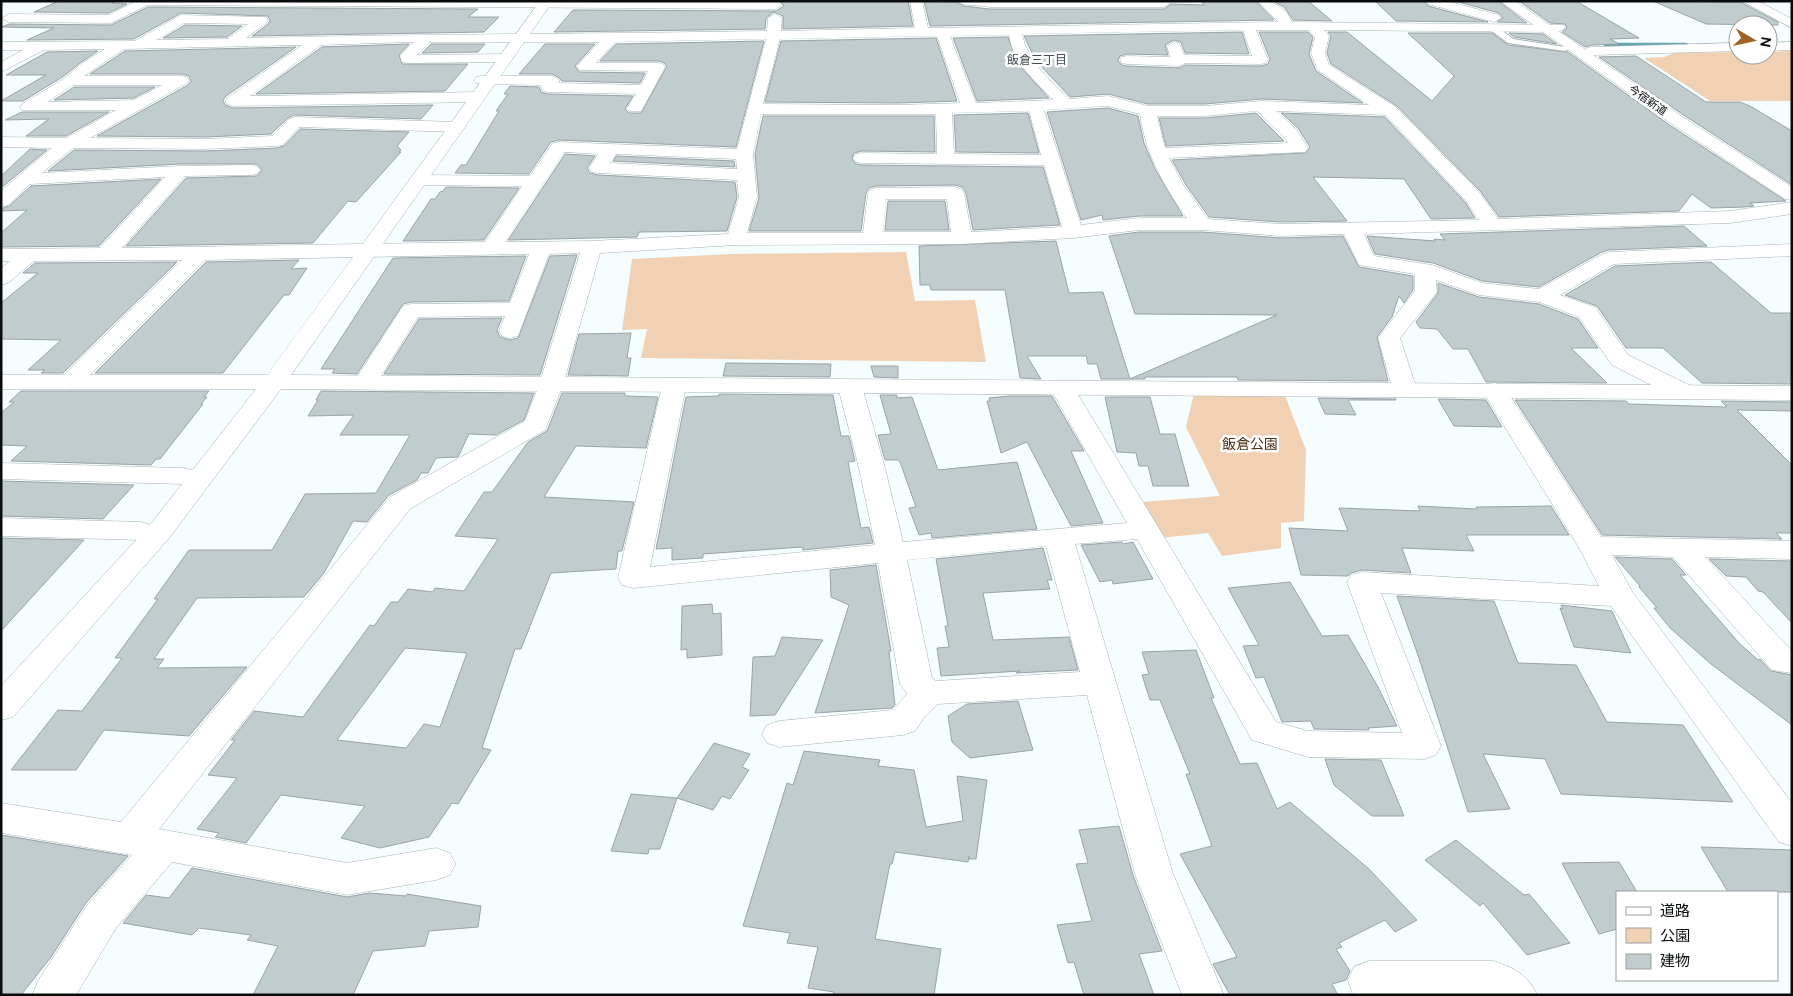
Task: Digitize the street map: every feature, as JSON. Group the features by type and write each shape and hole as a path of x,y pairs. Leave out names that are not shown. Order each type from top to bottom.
{"main road":[{"path":"5,20 111,19 144,1 422,3 417,15 539,7 776,3 774,35 744,154 748,197 736,239"},
{"path":"916,1 922,32"},
{"path":"964,1 1164,3 1164,1"},
{"path":"1264,1 1282,16 1287,26"},
{"path":"1432,1 1502,20 1550,28"},
{"name":"今宿新道","path":"1506,1 1592,51 1792,183"},
{"name":"今宿新道","path":"1519,1 1550,28 1670,115 1792,195"},
{"path":"1748,1 1792,24"},
{"path":"1066,2 1082,29"},
{"path":"5,20 34,5"},
{"path":"1,708 160,531 264,383 539,7"},
{"path":"1766,10 1792,11"},
{"path":"139,45 181,19 261,20 232,42"},
{"path":"1177,54 1261,60 1248,26"},
{"path":"317,41 233,101 494,68 611,38 1248,26 1550,28"},
{"path":"1312,26 1322,36 1318,53 1323,68 1338,74 1373,102 1390,110 1473,197 1492,225"},
{"path":"1126,54 1179,62 1177,54 1163,28"},
{"path":"1015,31 1018,49 1028,65 1065,104"},
{"path":"942,32 970,108"},
{"path":"1,46 139,45 426,38 494,68"},
{"path":"426,38 407,56 407,59 494,68 552,81 547,87 646,90"},
{"path":"611,38 584,67 658,67 635,108"},
{"path":"122,45 28,107 139,105"},
{"path":"3,66 40,46"},
{"path":"1778,47 1792,46"},
{"path":"1592,51 1728,48"},
{"path":"1,201 43,162 70,142 182,80 70,81"},
{"path":"754,110 779,108 840,111 944,109 1108,101 1148,111 1205,111 1262,106 1390,110"},
{"path":"1034,106 1072,232"},
{"path":"1158,153 1299,148 1290,133 1262,106"},
{"path":"944,109 946,159"},
{"path":"1148,111 1149,129 1158,153 1189,211 1202,224"},
{"path":"1,142 206,144 277,141 295,122 451,127"},
{"path":"363,250 419,180 451,127"},
{"path":"491,249 559,147 744,154"},
{"path":"610,149 598,168 746,175"},
{"path":"862,158 1051,160"},
{"path":"25,179 180,171 251,170"},
{"path":"106,255 180,171"},
{"path":"419,180 535,181"},
{"path":"872,239 877,194 946,193 956,193 962,238"},
{"path":"1,255 198,254 592,247 736,239 962,238 1072,232 1139,224 1202,224 1281,230 1492,225 1730,217 1792,208"},
{"path":"1351,227 1366,261 1425,269 1479,289 1543,296 1587,312 1620,360 1684,392"},
{"path":"53,995 147,842 400,503 536,425 552,384 592,247"},
{"path":"510,331 541,248"},
{"path":"1543,296 1610,258 1792,250"},
{"path":"70,382 198,254"},
{"path":"1,279 29,255"},
{"path":"1405,390 1389,338 1426,292 1425,269"},
{"path":"366,382 411,311 518,309"},
{"path":"1,382 366,382 674,386 1792,393"},
{"path":"1,684 141,531 184,476 264,383"},
{"path":"674,386 633,578 1058,536 1144,530"},
{"path":"850,387 872,468 891,552 917,684 930,693"},
{"path":"1062,388 1264,731 1308,744 1424,746 1362,582 1620,597"},
{"path":"1494,390 1592,546 1620,597 1792,831"},
{"path":"1,471 184,476"},
{"path":"1,527 141,531"},
{"path":"1058,536 1154,874 1203,995"},
{"path":"1592,546 1792,550"},
{"path":"1680,547 1783,662 1792,662"},
{"path":"779,734 903,722 913,707 930,693 1100,683"},
{"path":"1,818 147,842 347,879 436,864"},
{"path":"1374,995 1369,980 1494,980 1516,995"}],"lane":[{"path":"1492,27 1511,42 1526,46 1550,46 1566,49"}],"green space":[{"path":"1792,51 1792,101 1710,101 1644,58 1664,57 1674,53 1728,52 1728,65 1778,65 1778,52"},
{"path":"906,252 915,301 975,300 986,362 641,358 647,329 622,330 632,259 730,254"},
{"name":"飯倉公園","path":"1194,393 1284,393 1306,450 1304,521 1281,523 1281,548 1222,556 1208,533 1160,538 1142,502 1220,496 1186,427"}],"building":[{"path":"59,1 116,1 112,3 127,4 109,13 34,12"},
{"path":"780,1 908,1 913,26 783,29 783,16 774,12 766,18 765,29 554,32 573,10 776,11 784,6"},
{"path":"924,1 957,2 964,6 989,9 1164,9 1171,4 1204,5 1201,1 1256,1 1274,20 930,26"},
{"path":"1273,1 1308,1 1332,21 1293,20 1284,7"},
{"path":"1375,1 1424,1 1428,6 1488,22 1396,21"},
{"path":"1455,1 1498,1 1527,23 1497,22 1503,18 1499,13"},
{"path":"1519,1 1576,1 1639,38 1610,39 1619,44 1585,47 1562,32 1567,28 1565,24 1550,23"},
{"path":"1653,1 1740,2 1765,15 1728,15 1728,24 1706,24"},
{"path":"148,7 478,9 468,17 499,17 484,32 252,36 268,24 270,21 268,16 181,13 134,39 27,40 54,28 2,27 9,24 111,25"},
{"path":"185,25 242,26 227,37 163,38"},
{"path":"1242,32 1249,54 1185,53 1181,42 1174,40 1165,45 1168,55 1127,54 1120,56 1118,61 1122,65 1127,66 1179,68 1185,65 1261,66 1268,64 1270,59 1259,32 1308,32 1313,37 1309,54 1316,71 1363,103 1261,99 1205,104 1148,104 1108,94 1070,97 1036,61 1024,36"},
{"path":"1328,32 1347,32 1432,101 1454,76 1408,33 1492,33 1508,45 1568,52 1671,126 1786,201 1750,203 1754,206 1744,207 1711,208 1692,194 1679,211 1499,217 1481,192 1397,106 1331,64 1327,53 1331,36"},
{"path":"1509,33 1543,34 1557,44 1514,37"},
{"path":"1008,37 1018,64 1049,98 977,101 953,38"},
{"path":"936,38 957,101 898,103 765,102 781,41"},
{"path":"764,41 736,147 559,140 551,142 529,174 455,173 461,165 466,165 499,111 496,111 508,94 504,94 510,86 539,87 541,92 547,94 633,96 625,109 629,113 641,113 667,66 663,62 658,61 600,61 616,44"},
{"path":"409,44 399,55 402,64 468,64 445,91 256,94 322,47"},
{"path":"431,44 485,44 478,52 422,53"},
{"path":"545,44 595,44 575,66 579,72 645,73 640,83 562,81 552,74 519,74"},
{"path":"296,47 226,96 223,100 225,105 233,108 433,105 421,119 294,115 288,118 271,134 206,137 97,136 188,85 191,81 189,76 182,74 90,74 125,51"},
{"path":"98,51 64,76 23,101 1,101 46,75 6,75 47,52"},
{"path":"1636,56 1706,102 1740,102 1792,131 1792,185 1685,116 1599,57"},
{"path":"74,87 155,87 134,98 54,100"},
{"path":"1108,108 1138,116 1144,143 1155,169 1183,216 1139,216 1103,220 1102,215 1081,220 1047,112"},
{"path":"22,112 109,112 66,136 26,136 49,119 5,120"},
{"path":"1028,113 1039,153 956,152 954,115"},
{"path":"1256,113 1284,141 1166,146 1159,118 1205,118"},
{"path":"1281,113 1385,117 1465,202 1475,218 1431,219 1404,179 1313,177 1347,221 1281,222 1209,217 1186,185 1172,160 1306,153 1310,147 1298,128"},
{"path":"763,116 934,116 935,152 862,151 854,153 852,159 856,164 862,165 1043,167 1060,225 973,230 966,193 962,187 955,185 877,186 869,188 866,193 861,231 749,231 759,198 755,154"},
{"path":"300,129 409,132 397,146 401,150 399,152 401,152 356,202 348,201 313,243 126,246 186,178 257,176 262,170 257,164 180,164 48,171 74,150 206,151 277,148 284,146"},
{"path":"30,149 47,150 1,188 1,176"},
{"path":"565,154 595,156 587,168 590,173 598,175 735,182 737,197 727,231 639,232 637,237 508,240"},
{"path":"616,156 734,161 735,167 613,161"},
{"path":"161,179 99,246 1,247 1,233 27,210 1,211 1,209 9,206 31,186"},
{"path":"446,187 519,188 484,240 403,241 431,199 435,199"},
{"path":"888,201 945,201 949,230 885,230"},
{"path":"1684,226 1707,246 1609,250 1602,252 1539,287 1482,281 1433,263 1375,254 1367,236 1435,241 1434,239 1445,240 1440,234"},
{"path":"1139,232 1202,232 1281,238 1343,236 1359,267 1413,276 1413,290 1404,303 1399,296 1392,317 1377,337 1388,381 1238,380 1237,377 1145,377 1145,379 1130,379 1277,315 1135,314 1109,236"},
{"path":"1056,241 1069,293 1103,292 1130,379 1101,379 1097,364 1088,364 1086,356 1027,356 1041,379 1020,378 1005,290 931,290 930,285 920,285 919,246"},
{"path":"577,255 540,375 384,374 419,319 502,318 497,330 500,337 510,340 518,338 550,256"},
{"path":"526,256 509,301 411,302 403,304 357,374 332,373 335,369 321,369 393,258"},
{"path":"299,260 291,269 307,268 289,295 284,295 223,373 95,373 206,262"},
{"path":"177,262 63,373 41,373 45,370 28,370 61,340 1,339 1,303 38,273 23,273 35,263"},
{"path":"1711,262 1771,313 1792,313 1792,384 1702,383 1663,348 1626,348 1597,306 1565,295 1615,266"},
{"path":"1438,283 1479,297 1539,304 1578,319 1598,348 1571,348 1607,383 1486,382 1468,349 1453,349 1437,329 1420,328 1416,322 1438,293"},
{"path":"631,333 627,358 631,358 628,376 568,375 579,334"},
{"path":"726,363 831,364 830,377 723,376"},
{"path":"871,366 898,366 898,378 874,377"},
{"path":"21,391 209,391 204,397 207,397 201,404 203,404 160,459 156,459 151,465 11,461 27,446 1,445 1,413 14,402 9,402"},
{"path":"321,391 534,393 524,420 496,435 469,434 458,457 436,458 428,473 421,473 417,480 389,495 367,522 353,521 324,573 304,597 197,598 154,659 164,659 157,668 247,667 189,736 104,730 76,770 11,770 58,710 82,711 122,658 115,658 158,599 154,599 189,550 272,550 305,494 376,493 410,435 340,435 354,415 308,416"},
{"path":"562,393 625,393 625,396 658,397 646,448 576,446 544,497 634,502 622,551 618,551 616,569 551,573 521,649 515,649 482,748 491,750 458,804 452,803 429,837 380,848 341,838 365,806 281,795 246,843 215,837 219,833 197,829 237,778 208,775 235,740 231,740 254,711 303,717 370,625 374,626 391,602 398,602 408,589 433,592 435,588 464,591 498,539 455,536 484,492 492,492 528,442 547,431","holes":["405,648 467,653 440,727 424,724 406,748 337,740"]},
{"path":"719,394 833,395 841,436 849,436 855,461 848,462 861,528 869,527 873,543 803,550 802,547 703,554 703,558 672,560 672,548 656,549 686,397 719,396"},
{"path":"880,395 897,395 897,398 912,397 938,470 1017,462 1037,529 932,538 931,533 919,535 909,508 916,507 900,462 898,460 885,460 878,435 891,434"},
{"path":"1052,396 1084,451 1071,451 1103,523 1071,526 1027,442 1001,453 987,401 990,401 989,398"},
{"path":"1105,397 1150,397 1160,434 1175,434 1189,486 1153,486 1148,466 1139,466 1136,453 1117,452"},
{"path":"1318,398 1396,400 1348,400 1356,415 1325,414"},
{"path":"1438,399 1486,400 1502,427 1454,426"},
{"path":"1515,400 1626,401 1629,404 1727,407 1721,401 1792,402 1792,411 1737,410 1792,465 1792,533 1776,533 1782,539 1602,535"},
{"path":"1,481 134,485 103,519 1,516"},
{"path":"1418,506 1477,509 1476,507 1551,506 1569,535 1466,535 1474,551 1402,548 1411,573 1362,570 1351,573 1348,576 1301,575 1289,528 1348,531 1339,508 1420,511"},
{"path":"1,538 84,540 1,631"},
{"path":"1122,542 1123,544 1133,542 1153,579 1113,584 1112,580 1100,582 1081,545"},
{"path":"1043,548 1052,580 1047,580 1050,589 983,593 993,640 1069,637 1078,670 1016,673 1020,671 941,676 937,648 949,647 945,626 948,626 936,559"},
{"path":"1615,557 1672,559 1686,575 1680,575 1739,643 1758,660 1760,659 1771,671 1792,675 1792,725 1711,664 1670,628 1640,586"},
{"path":"1709,559 1792,561 1792,623 1746,577 1726,576"},
{"path":"876,565 891,651 889,651 895,705 892,708 815,713 849,605 831,597 830,570"},
{"path":"1290,582 1322,636 1348,635 1378,687 1397,726 1368,728 1369,730 1314,729 1311,721 1282,722 1264,677 1256,678 1243,646 1259,645 1228,588"},
{"path":"1397,596 1494,601 1518,663 1576,665 1607,722 1683,725 1733,802 1561,794 1545,759 1483,754 1510,809 1468,812 1419,658"},
{"path":"712,604 713,614 721,613 722,655 687,658 687,649 681,650 682,606"},
{"path":"1561,605 1612,611 1631,653 1574,647 1560,608 1563,609"},
{"path":"782,637 823,640 775,715 750,716 753,657 775,656"},
{"path":"1196,650 1214,698 1211,698 1240,764 1257,763 1277,809 1290,802 1369,869 1417,920 1395,932 1385,920 1339,943 1342,947 1336,949 1350,971 1346,980 1332,984 1338,995 1230,995 1213,964 1237,957 1180,854 1212,846 1186,774 1190,774 1160,700 1150,700 1142,675 1149,674 1142,652"},
{"path":"1018,701 1033,750 970,758 952,742 948,716 967,704"},
{"path":"714,743 750,754 742,767 749,770 730,799 722,796 713,810 677,798"},
{"path":"804,751 880,760 878,766 914,770 926,827 963,821 957,776 987,780 976,859 969,859 969,856 968,862 895,852 892,864 890,864 875,939 941,949 934,995 833,995 834,992 808,988 818,947 787,943 790,933 743,926 787,783 793,785"},
{"path":"1325,759 1381,760 1404,816 1372,816 1334,785"},
{"path":"631,794 677,798 660,849 649,849 648,854 611,851"},
{"path":"1119,826 1133,875 1162,951 1139,954 1154,995 1084,995 1074,962 1068,963 1057,925 1092,921 1076,864 1088,863 1079,830"},
{"path":"1,835 128,856 86,903 51,957 21,995 1,995"},
{"path":"1456,840 1524,895 1529,894 1570,943 1527,955 1483,903 1480,906 1425,860"},
{"path":"1701,847 1792,850 1792,892 1727,891"},
{"path":"1619,862 1636,891 1616,891 1616,929 1599,934 1562,863"},
{"path":"192,868 347,897 370,893 406,896 407,894 481,906 478,927 429,931 425,946 373,951 353,995 253,995 278,946 247,940 251,935 199,928 192,935 123,923 146,895 169,898"}],"waterway":[{"path":"1606,45 1686,45"}],"district":[{"name":"飯倉三丁目","path":"1037,60"}]}
